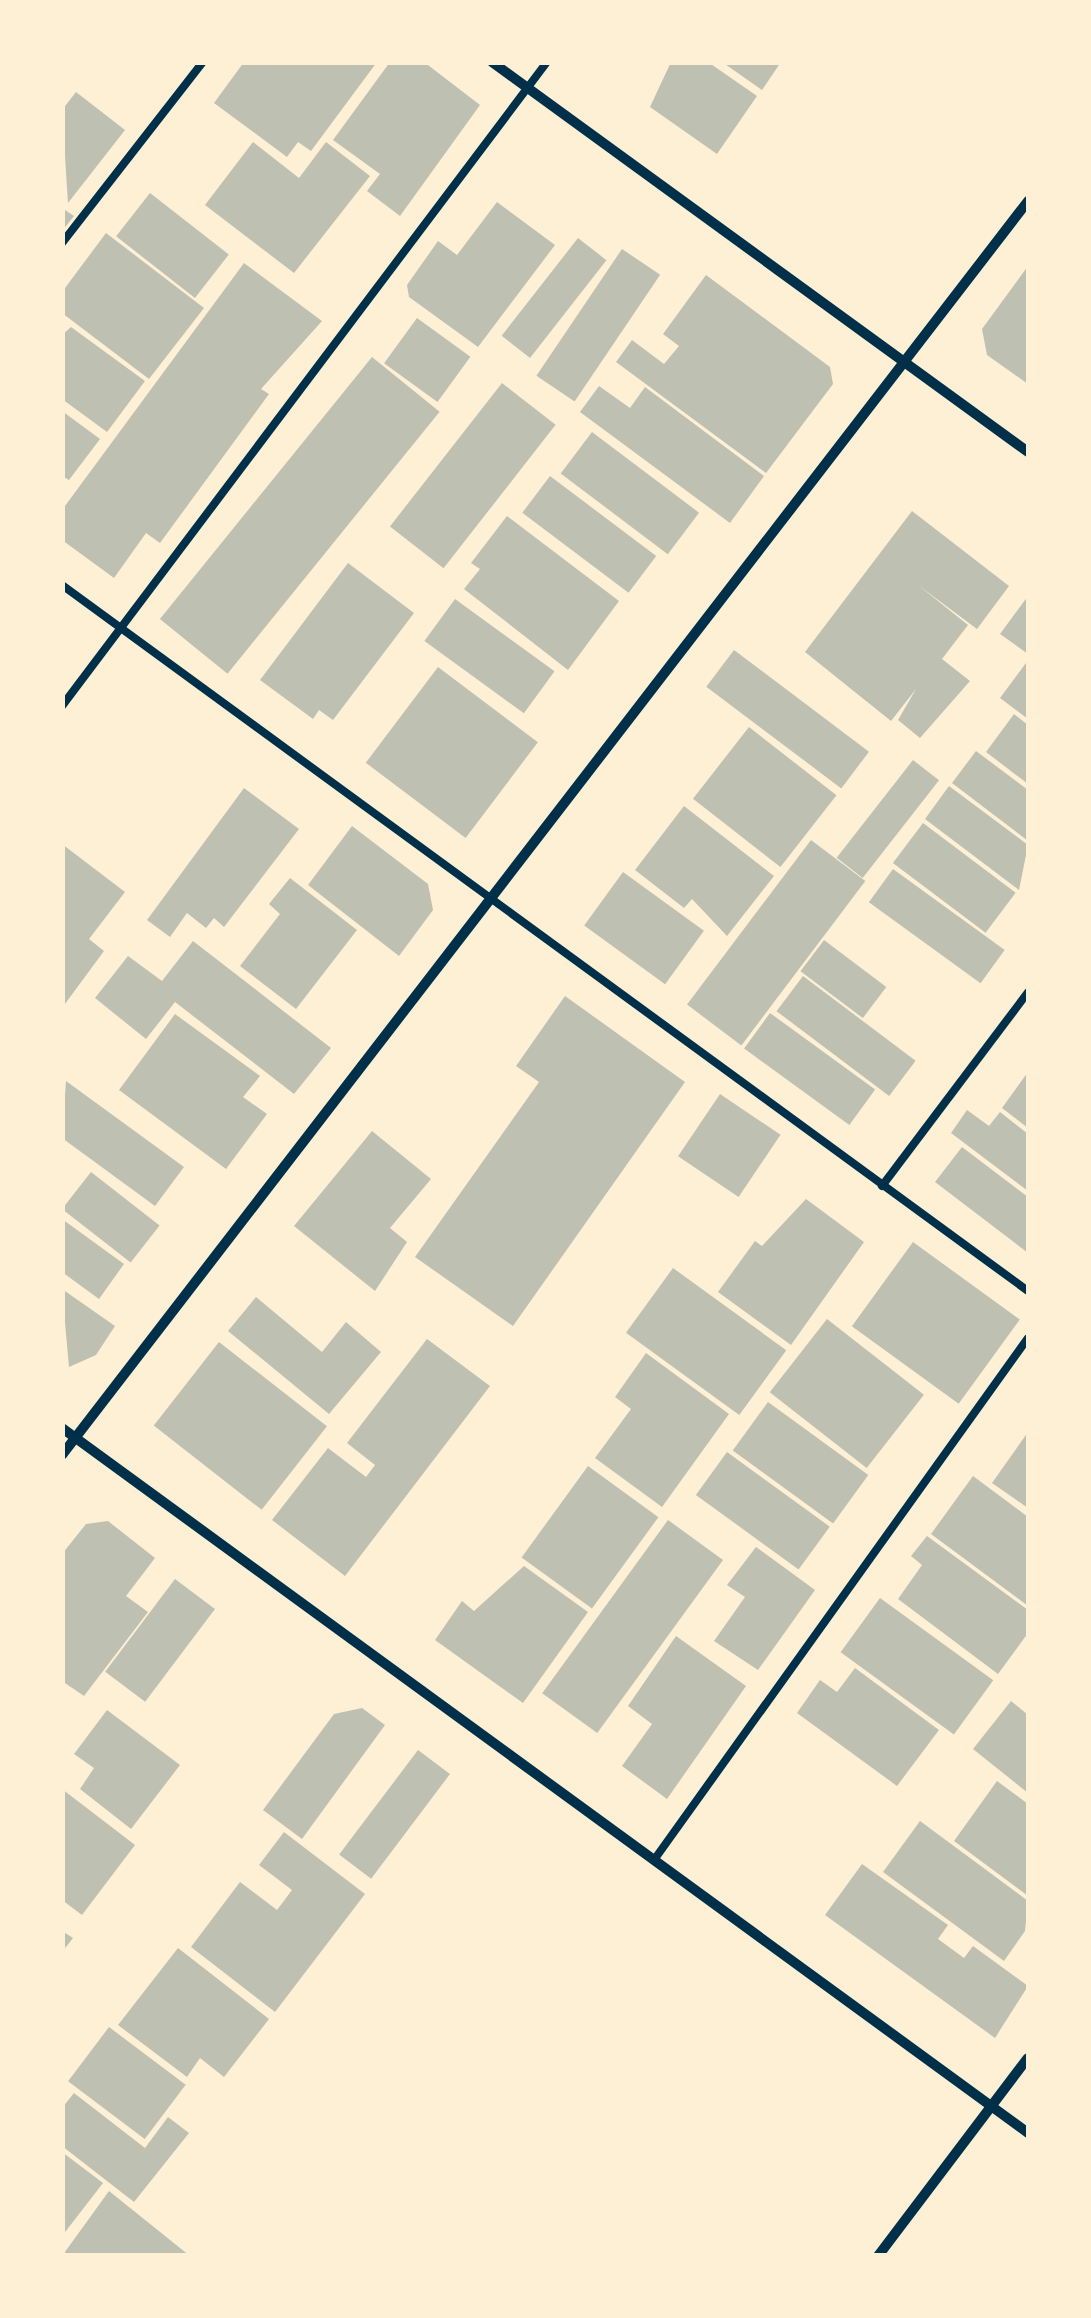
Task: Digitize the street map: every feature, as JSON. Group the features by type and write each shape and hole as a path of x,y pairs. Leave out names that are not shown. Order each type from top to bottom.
{"street":[{"path":"492,62 1028,452"},
{"path":"62,1455 494,906 907,366 1028,201"},
{"path":"62,1428 1028,2133"},
{"path":"878,2256 1028,2058"}],"lane":[{"path":"62,242 202,62"},
{"path":"62,706 546,62"},
{"path":"62,585 494,906 1028,1291"},
{"path":"882,1186 1028,992"},
{"path":"654,1860 1028,1338"}],"building":[{"path":"244,62 377,62 311,151 298,142 287,157 214,103"},
{"path":"390,62 424,62 480,105 400,216 367,191 380,174 333,140"},
{"path":"671,62 708,62 757,96 717,154 650,107"},
{"path":"722,62 781,62 762,90"},
{"path":"76,92 125,130 68,203 62,110"},
{"path":"253,142 299,178 326,142 370,176 294,273 205,205"},
{"path":"150,193 229,255 195,298 116,236"},
{"path":"497,202 555,245 478,347 409,297 407,285 438,241 457,255"},
{"path":"62,208 74,216 62,231"},
{"path":"106,233 204,308 149,379 62,313 62,292"},
{"path":"578,238 606,260 530,358 502,336"},
{"path":"622,249 660,275 575,402 536,376"},
{"path":"244,263 322,321 261,389 269,394 160,543 146,533 114,578 62,540 62,510"},
{"path":"1028,266 1028,384 987,355 982,329"},
{"path":"706,275 830,367 833,384 766,473 616,362 632,340 664,364 679,346 663,334"},
{"path":"417,318 470,357 437,402 384,363"},
{"path":"71,327 145,381 107,432 62,399 62,335"},
{"path":"372,357 440,412 228,674 160,619"},
{"path":"502,383 556,425 444,568 390,526"},
{"path":"599,386 630,408 645,387 764,476 730,523 580,412"},
{"path":"62,411 100,439 69,480 62,476"},
{"path":"592,432 699,513 668,554 561,474"},
{"path":"550,476 656,556 629,593 522,513"},
{"path":"912,511 1009,586 977,629 918,585 968,625 942,659 970,681 920,738 898,720 916,689 891,721 805,652"},
{"path":"507,516 619,601 568,670 464,589 480,569 471,563"},
{"path":"348,563 414,613 333,720 319,710 313,719 260,680"},
{"path":"1028,596 1028,654 1000,634"},
{"path":"455,599 555,671 524,713 424,641"},
{"path":"734,650 869,752 841,788 706,687"},
{"path":"1028,665 1028,719 1000,698"},
{"path":"438,667 538,742 466,838 366,763"},
{"path":"1014,714 1028,725 1028,784 986,752"},
{"path":"749,727 836,795 780,867 693,799"},
{"path":"976,751 1028,790 1028,841 952,783"},
{"path":"913,760 939,780 863,878 837,858"},
{"path":"949,786 1028,845 1019,890 925,819"},
{"path":"244,788 299,829 224,927 214,918 206,928 187,913 170,937 147,920"},
{"path":"684,806 774,876 727,936 692,899 684,908 635,870"},
{"path":"923,823 1016,893 986,933 893,863"},
{"path":"352,826 428,884 433,910 399,956 308,885"},
{"path":"811,840 865,881 741,1045 687,1005"},
{"path":"62,844 125,892 89,939 104,951 62,1008"},
{"path":"893,869 1005,950 981,983 869,902"},
{"path":"623,872 704,931 665,984 584,925"},
{"path":"290,878 357,930 296,1009 240,966 280,914 269,904"},
{"path":"824,940 886,987 863,1018 801,971"},
{"path":"193,941 331,1048 294,1094 175,1002 146,1039 95,998 128,956 162,981"},
{"path":"803,976 916,1061 889,1096 777,1011"},
{"path":"565,996 685,1082 513,1326 415,1257 539,1082 516,1066"},
{"path":"770,1013 875,1089 849,1125 744,1049"},
{"path":"175,1014 260,1076 243,1097 267,1114 226,1169 119,1090"},
{"path":"1028,1072 1028,1128 1002,1108"},
{"path":"66,1081 184,1167 155,1206 62,1138"},
{"path":"720,1094 781,1135 739,1197 678,1156"},
{"path":"967,1110 989,1126 1000,1112 1028,1134 1028,1191 951,1133"},
{"path":"372,1131 431,1179 390,1228 407,1242 375,1291 294,1226"},
{"path":"962,1147 1028,1197 1028,1253 935,1182"},
{"path":"91,1172 160,1226 131,1263 62,1209"},
{"path":"806,1199 864,1242 791,1345 718,1292 755,1241 762,1246"},
{"path":"62,1219 124,1264 99,1299 62,1272"},
{"path":"913,1242 1020,1320 959,1404 852,1326"},
{"path":"673,1268 786,1350 739,1415 626,1333"},
{"path":"62,1289 115,1326 96,1355 69,1367"},
{"path":"256,1297 322,1352 346,1322 381,1352 329,1414 228,1331"},
{"path":"827,1319 924,1395 867,1468 770,1392"},
{"path":"427,1339 490,1386 345,1576 272,1520 328,1448 366,1477 375,1465 347,1443"},
{"path":"219,1342 327,1426 262,1510 154,1426"},
{"path":"646,1353 729,1414 662,1507 595,1458 631,1409 615,1397"},
{"path":"768,1402 868,1475 833,1523 733,1451"},
{"path":"1028,1432 1028,1508 992,1483"},
{"path":"727,1452 830,1527 799,1570 696,1495"},
{"path":"588,1466 658,1517 592,1609 522,1557"},
{"path":"973,1476 1028,1517 1028,1606 931,1534"},
{"path":"668,1520 723,1560 597,1733 542,1693"},
{"path":"108,1521 155,1558 126,1596 148,1612 84,1696 62,1681 62,1554 86,1524"},
{"path":"927,1536 1028,1610 1028,1633 998,1674 898,1599 922,1565 911,1556"},
{"path":"756,1547 815,1590 758,1670 714,1641 745,1597 727,1585"},
{"path":"524,1566 588,1612 523,1703 435,1640 462,1601 474,1611"},
{"path":"175,1579 215,1609 145,1702 105,1672"},
{"path":"880,1598 993,1680 954,1734 841,1652"},
{"path":"676,1636 746,1686 667,1799 622,1766 652,1724 628,1706"},
{"path":"855,1668 939,1730 897,1786 797,1713 820,1680 837,1692"},
{"path":"1011,1701 1028,1715 1028,1793 973,1749"},
{"path":"362,1708 385,1725 302,1839 263,1810 334,1714"},
{"path":"107,1710 180,1765 131,1829 80,1789 94,1768 74,1754"},
{"path":"418,1750 450,1774 371,1879 339,1855"},
{"path":"997,1781 1028,1804 1028,1896 954,1841"},
{"path":"62,1789 135,1845 82,1915 62,1900"},
{"path":"920,1821 1028,1901 1025,1931 1004,1961 883,1872"},
{"path":"284,1832 365,1894 275,2012 191,1947 240,1882 277,1910 292,1890 259,1865"},
{"path":"862,1864 948,1925 938,1939 964,1958 973,1946 1028,1986 995,2038 825,1915"},
{"path":"62,1931 73,1938 62,1952"},
{"path":"178,1948 269,2019 224,2077 200,2058 187,2077 118,2025"},
{"path":"109,2027 186,2085 145,2139 68,2081"},
{"path":"74,2093 145,2148 168,2117 189,2133 134,2202 62,2146 62,2108"},
{"path":"62,2152 103,2183 62,2236"},
{"path":"109,2191 190,2256 62,2256"}]}
